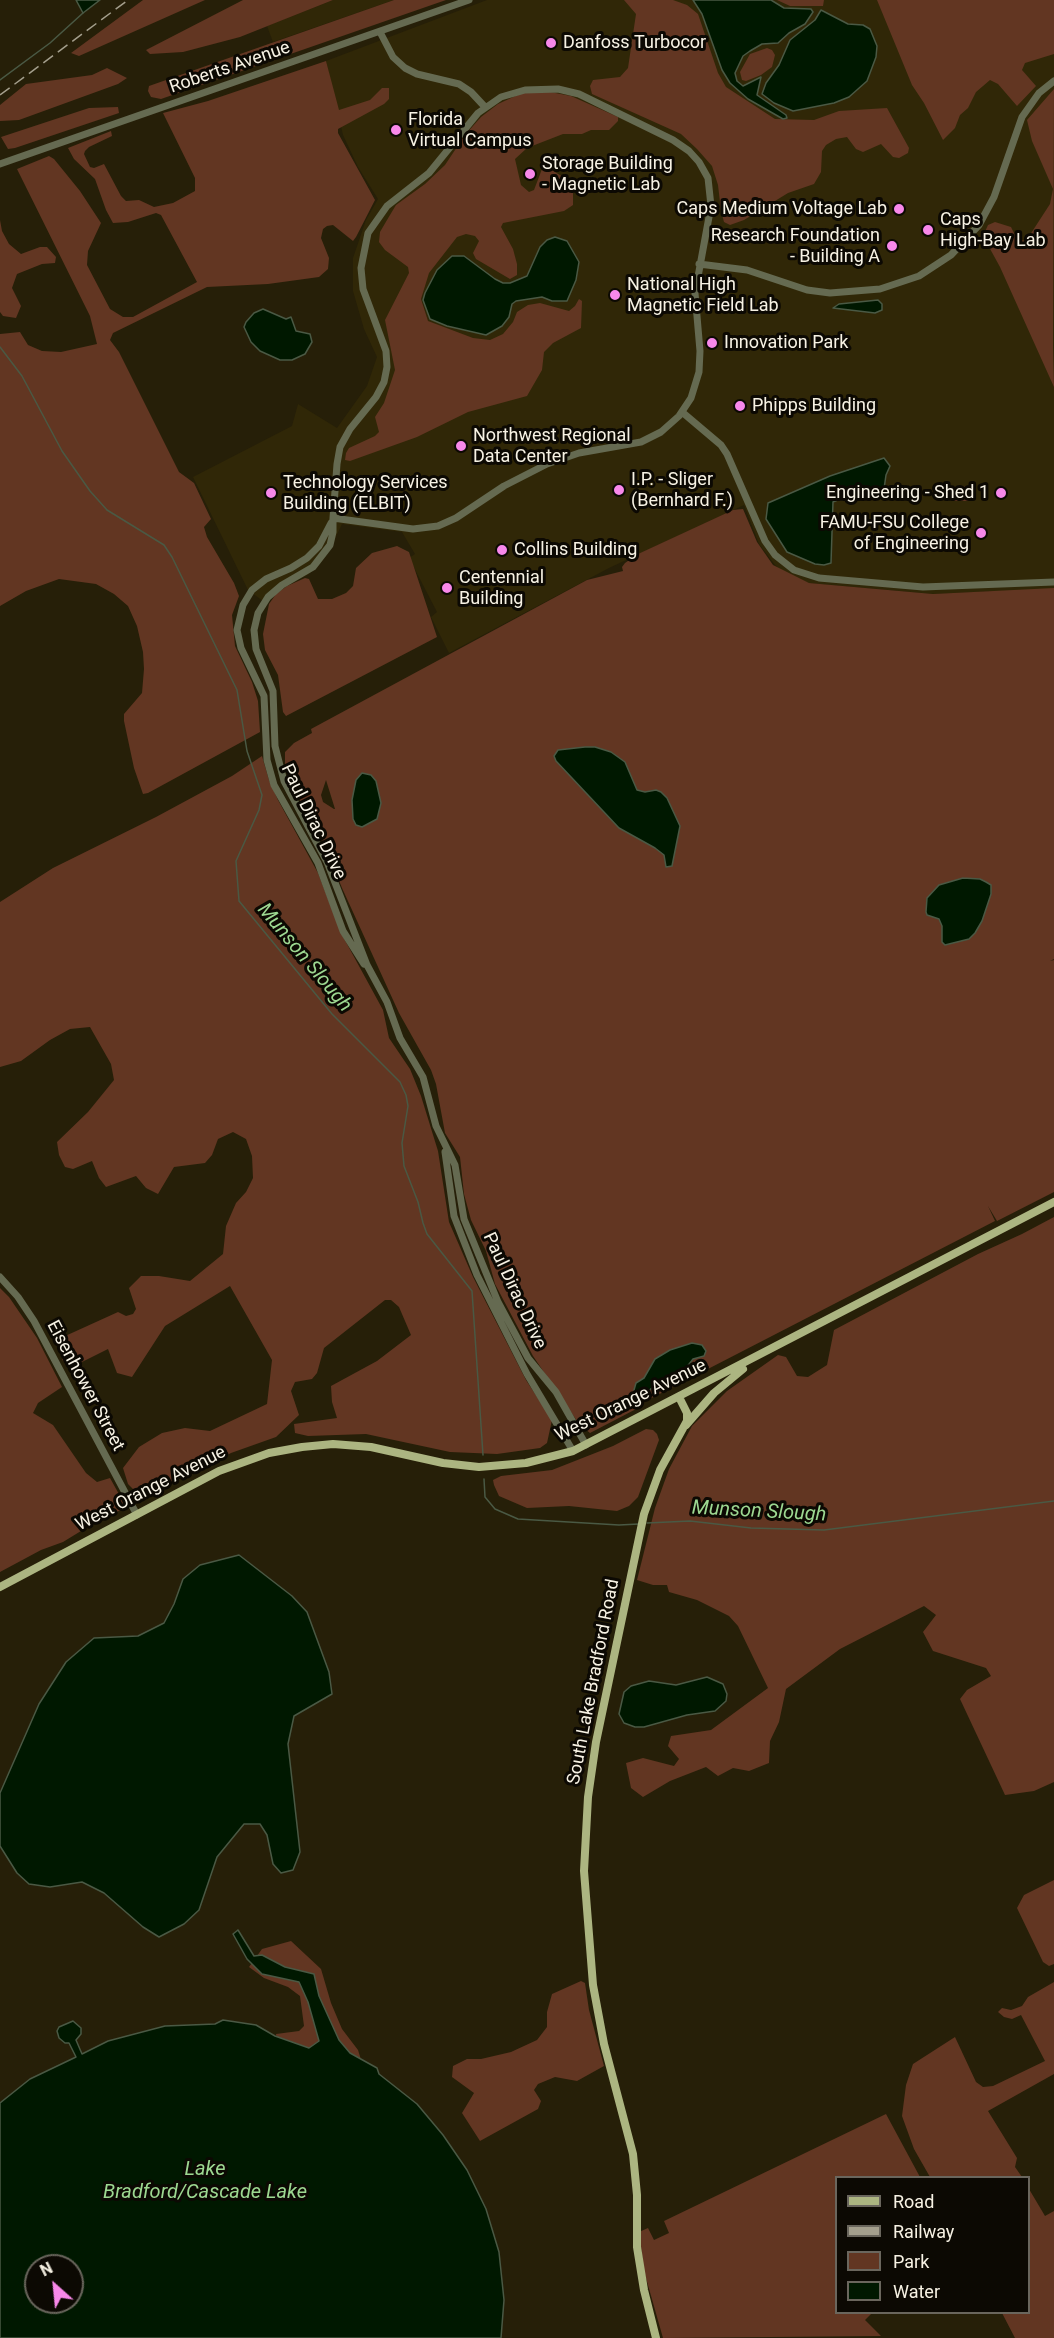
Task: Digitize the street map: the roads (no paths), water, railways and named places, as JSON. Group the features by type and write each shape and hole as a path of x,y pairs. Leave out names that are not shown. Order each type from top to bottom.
{"main road":[{"name":"West Orange Avenue","path":"0,1587 232,1465 269,1453 333,1444 361,1446 443,1463 479,1467 526,1463 573,1451 1054,1203"},
{"name":"South Lake Bradford Road","path":"656,2338 642,2281 637,2247 637,2195 633,2154 599,2021 589,1957 584,1896 586,1817 593,1760 640,1532 660,1470 684,1427 719,1388 765,1352"},
{"path":"679,1397 687,1415 684,1427"}],"street":[{"name":"Roberts Avenue","path":"0,164 469,0"},
{"path":"380,32 393,57 405,68 417,75 459,84 471,92 485,107"},
{"path":"699,264 747,270 807,290 830,293 880,289 919,276 951,255 979,225 994,197 1022,117 1039,93 1054,81"},
{"path":"257,586 268,597 282,585 306,573 319,560 332,538 333,518 340,447 350,429 380,391 387,367 382,339 362,280 362,257 368,233 387,206 429,173 470,121 485,107 511,93 533,88 558,89 588,98 684,147 694,156 705,172 711,194 709,218 695,293 700,351 699,372 691,398 682,412 661,432 641,442 579,453 539,468 504,486 456,518 438,526 413,529 333,518"},
{"path":"682,412 721,445 728,454 765,541 775,555 794,570 819,578 922,587 1054,582"},
{"name":"Paul Dirac Drive","path":"333,518 322,541 311,554 291,568 257,586 243,605 237,630 241,648 264,696 268,768 278,793 318,863 347,939 387,1002 400,1038 423,1077 448,1164 454,1216 470,1258 524,1367 573,1451"},
{"name":"Paul Dirac Drive","path":"268,597 258,613 254,640 273,691 276,746 281,773 291,798 327,862 370,972"},
{"name":"Paul Dirac Drive","path":"441,1138 455,1165 464,1219 502,1311 528,1358 556,1392 586,1445"},
{"name":"Eisenhower Street","path":"0,1277 18,1297 34,1322 137,1515"}],"water":[{"path":"76,0 100,0 83,13"},
{"path":"693,0 771,0 784,8 811,9 813,12 805,24 789,33 778,43 762,44 743,56 735,73 737,81 743,86 761,77 757,95 787,118 783,119 748,99 730,83 722,70 702,14"},
{"path":"821,10 848,24 863,25 870,29 877,46 876,57 867,81 849,97 834,103 793,111 774,103 762,94 790,40 815,20"},
{"path":"555,237 567,241 579,262 576,280 567,301 552,301 542,297 516,301 512,304 509,317 502,326 486,335 447,326 430,319 423,300 425,293 437,270 452,256 464,256 495,279 503,283 510,283 527,276 540,247 547,240"},
{"path":"878,300 882,304 882,310 875,313 833,308 839,304"},
{"path":"263,309 286,319 291,317 296,331 310,334 312,342 305,354 292,360 280,360 260,351 251,342 244,327 254,313"},
{"path":"884,458 890,466 884,489 847,496 833,502 831,563 815,564 787,552 766,519 768,503 830,476"},
{"path":"595,747 611,752 625,762 637,790 645,792 656,790 667,798 680,826 672,866 666,867 664,855 655,848 619,828 556,761 554,756 558,750"},
{"path":"362,773 371,775 376,781 381,803 377,819 362,827 356,825 353,819 352,800 356,780"},
{"path":"963,878 980,879 986,882 991,885 991,894 982,921 975,933 969,939 945,945 942,942 942,926 939,919 927,915 927,898 939,885"},
{"path":"692,1343 702,1345 706,1351 704,1356 693,1359 683,1372 661,1380 645,1394 636,1393 634,1390 636,1383 644,1378 655,1359 670,1350"},
{"path":"239,1555 292,1596 307,1612 329,1672 332,1694 294,1716 288,1744 300,1852 293,1870 281,1873 273,1864 267,1835 260,1824 244,1824 217,1857 199,1910 184,1924 159,1937 143,1927 104,1893 82,1882 50,1887 29,1884 17,1873 0,1846 0,1793 39,1704 66,1662 94,1638 138,1636 164,1623 183,1579 200,1565"},
{"path":"707,1677 723,1684 727,1694 726,1701 715,1711 687,1715 644,1727 624,1723 619,1714 624,1692 631,1686 649,1681 676,1685"},
{"name":"Lake Bradford/Cascade Lake","path":"238,1930 254,1956 262,1955 285,1967 314,1974 319,1996 339,2040 350,2053 377,2068 379,2074 417,2104 443,2135 467,2170 486,2209 499,2252 504,2300 501,2338 0,2338 0,2103 30,2079 76,2057 69,2043 59,2038 57,2031 59,2027 73,2021 81,2028 81,2034 76,2040 82,2054 108,2041 165,2026 215,2024 223,2020 256,2025 275,2036 309,2048 319,2041 308,2002 299,1982 262,1974 247,1959 233,1934"}],"waterway":[{"path":"0,80 50,43 83,13"},
{"name":"Munson Slough","path":"0,347 22,376 62,451 90,491 107,510 164,545 237,690 247,751 262,795 259,810 236,861 239,901 332,1014 400,1082 406,1095 408,1106 402,1143 404,1166 418,1202 423,1223 427,1234 472,1291 483,1455"},
{"name":"Munson Slough","path":"484,1479 485,1497 495,1509 518,1519 619,1525 639,1524"},
{"name":"Munson Slough","path":"647,1523 690,1521 751,1528 824,1530 1054,1501"}],"railway":[{"path":"0,95 128,0"}],"place":[{"name":"Danfoss Turbocor","path":"551,43"},
{"name":"Florida Virtual Campus","path":"396,130"},
{"name":"Storage Building - Magnetic Lab","path":"530,174"},
{"name":"Caps Medium Voltage Lab","path":"899,209"},
{"name":"Caps High-Bay Lab","path":"928,230"},
{"name":"Research Foundation - Building A","path":"892,246"},
{"name":"National High Magnetic Field Lab","path":"615,295"},
{"name":"Innovation Park","path":"712,343"},
{"name":"Phipps Building","path":"740,406"},
{"name":"Northwest Regional Data Center","path":"461,446"},
{"name":"I.P. - Sliger (Bernhard F.)","path":"619,490"},
{"name":"Technology Services Building (ELBIT)","path":"271,493"},
{"name":"Engineering - Shed 1","path":"1001,493"},
{"name":"FAMU-FSU College of Engineering","path":"981,533"},
{"name":"Collins Building","path":"502,550"},
{"name":"Centennial Building","path":"447,588"}]}
